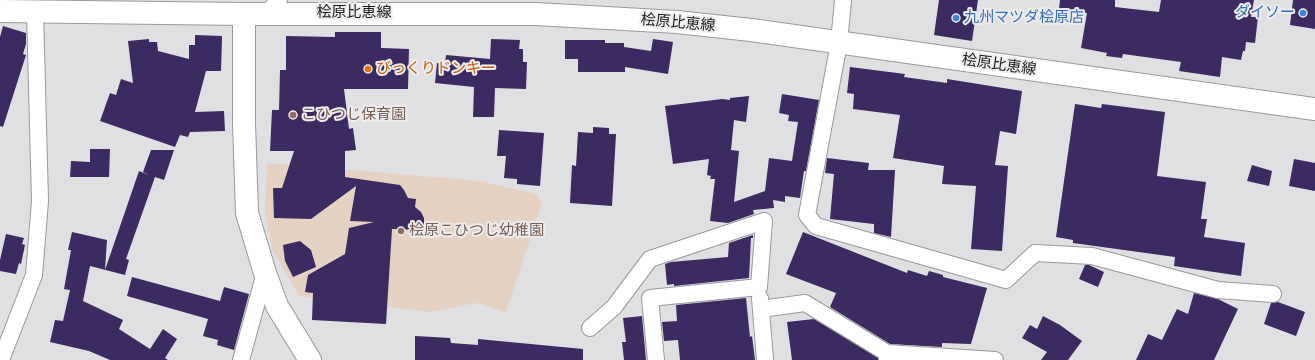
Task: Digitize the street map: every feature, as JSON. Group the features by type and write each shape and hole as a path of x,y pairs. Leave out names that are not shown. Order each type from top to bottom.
{"main road":[{"name":"桧原比恵線","path":"0,11 244,14 272,7 591,16 677,22 744,29 1315,109"},
{"path":"244,14 244,123 247,213 265,273 277,306 310,360"}],"street":[{"path":"843,0 839,43 807,215 816,226 1006,280 1035,253 1092,256 1218,290 1273,294"},
{"path":"1,360 34,275 40,201 34,11"},
{"path":"590,328 614,307 650,259 764,221 759,287 765,360"},
{"path":"240,360 265,273"},
{"path":"656,360 650,298 759,287"},
{"path":"761,309 805,303 888,356 995,360"}],"shaded area":[{"name":"桧原こひつじ幼稚園","path":"267,163 479,181 537,194 542,203 506,312 476,303 430,312 299,296 272,249 265,213"}],"building":[{"name":"九州マツダ桧原店","path":"939,0 978,0 972,41 934,35"},
{"path":"1060,0 1115,0 1115,7 1159,12 1161,0 1254,0 1251,17 1258,17 1255,43 1246,42 1245,51 1243,51 1241,60 1222,57 1220,77 1179,71 1181,62 1123,54 1122,58 1106,56 1107,53 1081,48 1087,13 1059,9"},
{"name":"ダイソー","path":"1293,0 1315,0 1315,29 1290,25"},
{"path":"3,26 26,33 26,44 23,54 26,55 3,127 0,126 0,37"},
{"path":"335,32 381,32 381,48 409,49 408,89 344,89 349,129 353,128 356,150 345,151 345,177 400,185 408,198 416,199 415,207 421,212 424,218 424,230 392,229 386,324 312,320 313,293 305,292 308,275 345,254 349,228 374,222 350,221 356,186 311,219 274,218 273,188 282,188 294,151 270,151 272,110 279,110 280,70 286,70 286,36 335,37"},
{"path":"195,35 222,36 221,71 206,71 195,112 224,111 225,131 190,132 188,137 180,135 175,147 100,121 110,93 116,95 121,79 133,83 128,41 149,39 149,42 157,42 158,51 189,59 189,45 195,45"},
{"path":"491,39 520,40 519,49 523,49 523,62 527,62 526,89 495,88 494,117 473,117 474,87 435,83 437,63 445,64 446,55 490,59"},
{"path":"653,39 673,42 668,74 625,67 625,72 578,72 578,59 565,59 565,40 605,40 605,43 624,43 624,47 651,51"},
{"path":"850,67 905,74 904,77 947,83 947,79 1022,91 1016,134 1000,131 995,165 1008,166 1002,251 971,249 976,186 942,184 944,166 893,158 900,115 853,109 854,94 847,93"},
{"path":"782,94 819,100 806,171 804,171 800,198 785,196 785,202 773,200 774,208 753,210 754,214 728,223 710,221 715,179 710,179 711,176 707,175 709,159 673,164 665,106 722,99 730,100 730,98 749,96 746,122 734,120 731,150 739,151 734,202 765,191 769,158 792,161 798,122 788,121 789,115 779,113"},
{"path":"1075,104 1101,108 1102,104 1165,112 1157,176 1206,182 1201,219 1207,219 1204,237 1245,243 1241,276 1174,266 1175,257 1073,243 1073,240 1056,237"},
{"path":"593,127 609,128 609,134 616,134 612,206 570,203 572,165 576,166 578,132 593,133"},
{"path":"499,130 544,133 540,186 517,184 517,179 504,178 506,156 497,156"},
{"path":"90,149 110,149 109,177 70,177 71,161 90,162"},
{"path":"151,150 174,150 164,180 155,177 126,259 129,260 125,275 105,270 139,171 149,175 143,172"},
{"path":"827,158 869,163 868,170 895,170 891,237 874,233 874,224 830,219 834,174 825,173"},
{"path":"1294,159 1315,163 1315,191 1289,186"},
{"path":"1252,165 1272,171 1269,186 1247,181"},
{"path":"72,232 107,240 105,270 90,266 83,301 123,320 119,329 150,349 163,329 177,339 165,358 168,360 110,360 89,351 50,342 55,320 63,321 70,290 64,289 71,250 68,250"},
{"path":"803,232 907,273 908,270 927,276 929,271 943,275 943,277 987,288 971,344 942,343 942,347 890,344 830,307 836,293 786,274"},
{"path":"6,234 24,238 22,244 25,245 21,264 19,263 16,274 0,271 0,260"},
{"path":"753,235 753,238 751,238 749,278 674,286 674,284 667,285 665,264 671,262 728,257 729,243"},
{"path":"300,241 311,250 316,267 293,277 285,261 283,245"},
{"path":"1085,265 1089,265 1104,272 1098,287 1079,279"},
{"path":"132,277 220,301 224,287 249,294 234,350 217,345 218,340 203,336 208,319 127,296"},
{"path":"1194,293 1218,299 1238,309 1214,360 1136,360 1148,334 1162,340 1177,309 1188,314"},
{"path":"746,298 750,337 752,336 755,360 680,360 678,340 664,341 662,322 677,321 676,305"},
{"path":"1278,302 1305,312 1296,336 1264,324 1271,303"},
{"path":"642,316 646,360 624,360 622,342 626,342 623,318"},
{"path":"1043,316 1060,325 1082,341 1068,360 1041,360 1047,352 1022,338 1030,325 1037,329"},
{"path":"814,319 878,358 878,360 792,360 787,322"},
{"path":"415,336 450,338 451,343 478,345 478,339 583,349 583,360 415,360"}],"place":[{"name":"ダイソー","path":"1303,13"},
{"name":"九州マツダ桧原店","path":"956,18"},
{"name":"びっくりドンキー","path":"368,69"},
{"name":"こひつじ保育園","path":"293,115"},
{"name":"桧原こひつじ幼稚園","path":"401,231"}]}
